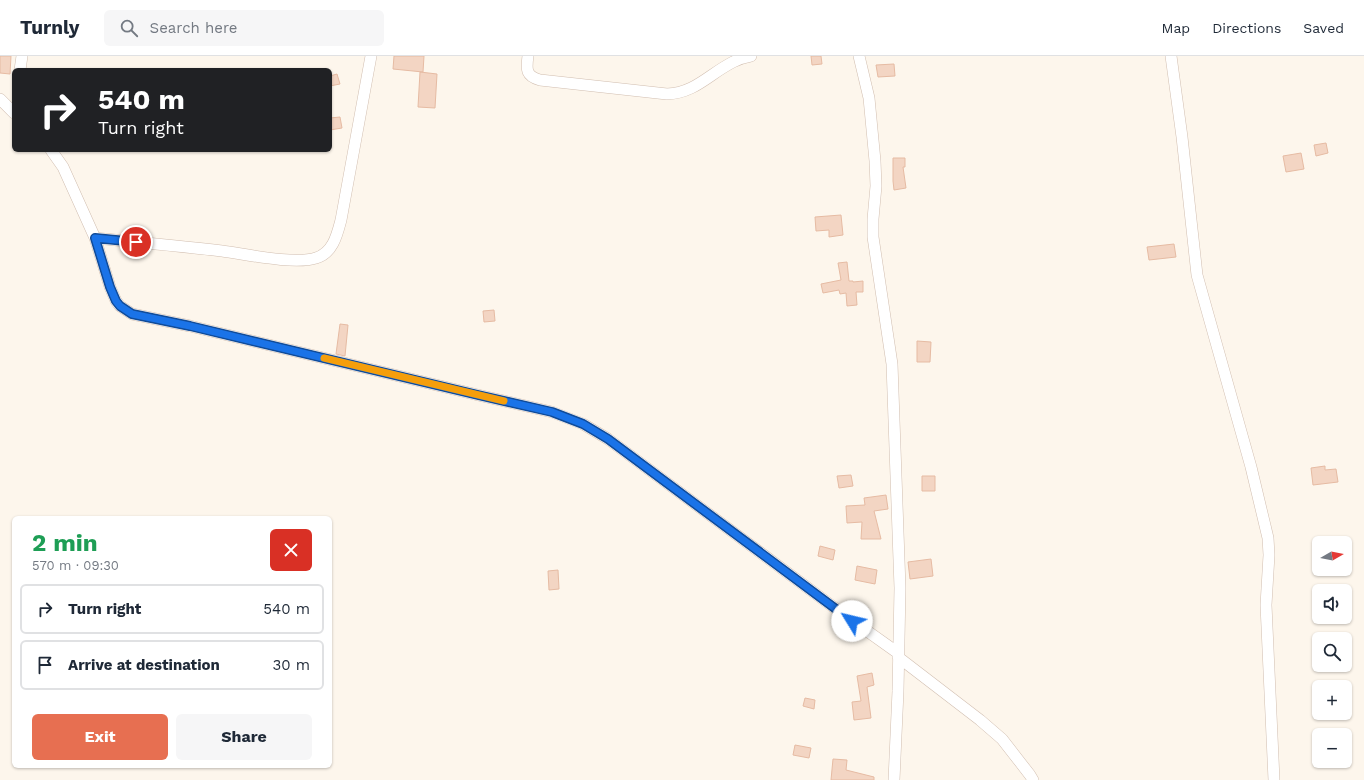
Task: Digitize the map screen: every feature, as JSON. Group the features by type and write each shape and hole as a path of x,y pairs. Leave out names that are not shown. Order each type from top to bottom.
{"street":[{"path":"20,68 22,56"},
{"path":"95,238 177,246 286,260 316,258 326,253 335,240 341,220 371,56"},
{"path":"528,56 526,66 528,73 532,78 666,94 678,94 689,90 734,61 751,56"},
{"path":"859,56 869,98 876,180 873,237 892,364 900,588 898,691 894,780"},
{"path":"1171,56 1182,137 1197,275 1251,467 1268,538 1269,555 1266,605 1274,780"},
{"path":"0,99 12,107"},
{"path":"52,152 63,167 95,238 110,287 116,301 120,306 132,314 190,326 552,412 583,424 608,439 898,655 1002,739 1034,780"}],"building":[{"path":"0,56 11,56 10,74 0,73"},
{"path":"394,56 424,56 423,72 393,69"},
{"path":"811,56 821,56 822,64 812,65"},
{"path":"894,64 895,76 878,77 876,65"},
{"path":"420,72 437,74 435,108 418,107"},
{"path":"337,74 340,84 332,86 332,75"},
{"path":"340,117 342,128 332,130 332,118"},
{"path":"1326,143 1328,153 1316,156 1314,145"},
{"path":"1301,153 1304,169 1286,172 1283,156"},
{"path":"893,158 905,158 905,167 903,167 906,188 894,190"},
{"path":"841,215 843,235 829,237 829,230 816,231 815,217"},
{"path":"1174,244 1176,257 1149,260 1147,247"},
{"path":"847,262 849,281 863,281 863,292 856,292 857,305 847,306 846,293 840,294 839,290 823,293 821,284 841,280 838,263"},
{"path":"494,310 495,321 484,322 483,311"},
{"path":"340,324 348,325 345,356 336,354"},
{"path":"917,341 931,342 930,362 917,362"},
{"path":"1325,466 1325,470 1336,469 1338,482 1313,485 1311,468"},
{"path":"851,475 853,486 839,488 837,476"},
{"path":"922,476 935,476 935,491 922,491"},
{"path":"886,495 888,509 874,511 881,539 861,539 862,522 847,523 846,506 865,505 864,498"},
{"path":"820,546 835,550 833,560 818,556"},
{"path":"931,559 933,576 910,579 908,562"},
{"path":"857,566 877,570 875,584 855,580"},
{"path":"558,570 559,589 549,590 548,571"},
{"path":"872,673 874,685 867,687 871,718 854,720 852,702 861,701 857,676"},
{"path":"805,698 815,700 814,709 803,706"},
{"path":"795,745 811,748 809,758 793,755"},
{"path":"833,759 847,760 846,770 874,777 874,780 831,780"}],"slow traffic":[{"path":"324,358 504,401"}],"route":[{"path":"136,242 95,238 110,287 116,301 120,306 132,314 190,326 552,412 583,424 608,439 852,621"}]}
